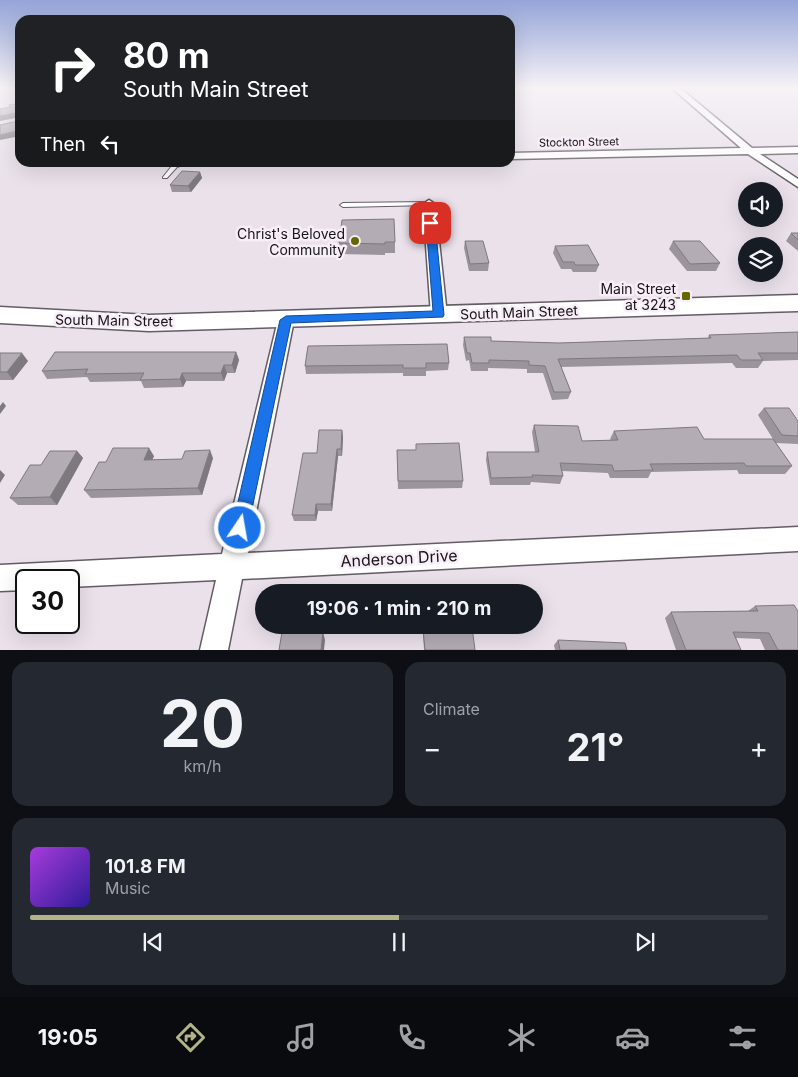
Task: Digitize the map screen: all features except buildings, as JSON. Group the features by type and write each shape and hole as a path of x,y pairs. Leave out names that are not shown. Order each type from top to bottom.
{"main road":[{"name":"South Main Street","path":"0,315 71,320 150,322 286,320 798,303"}],"street":[{"path":"712,118 750,150 798,184"},
{"name":"Stockton Street","path":"515,156 798,150"},
{"path":"428,204 439,315"},
{"path":"214,650 286,320"},
{"name":"Anderson Drive","path":"0,578 798,539"}],"lane":[{"path":"165,177 173,167"},
{"path":"343,205 428,204"}],"place":[{"name":"Christ's Beloved Community","path":"355,241"},
{"name":"Main Street at 3243","path":"686,296"}],"route":[{"path":"240,528 286,320 439,315 430,223"}]}
